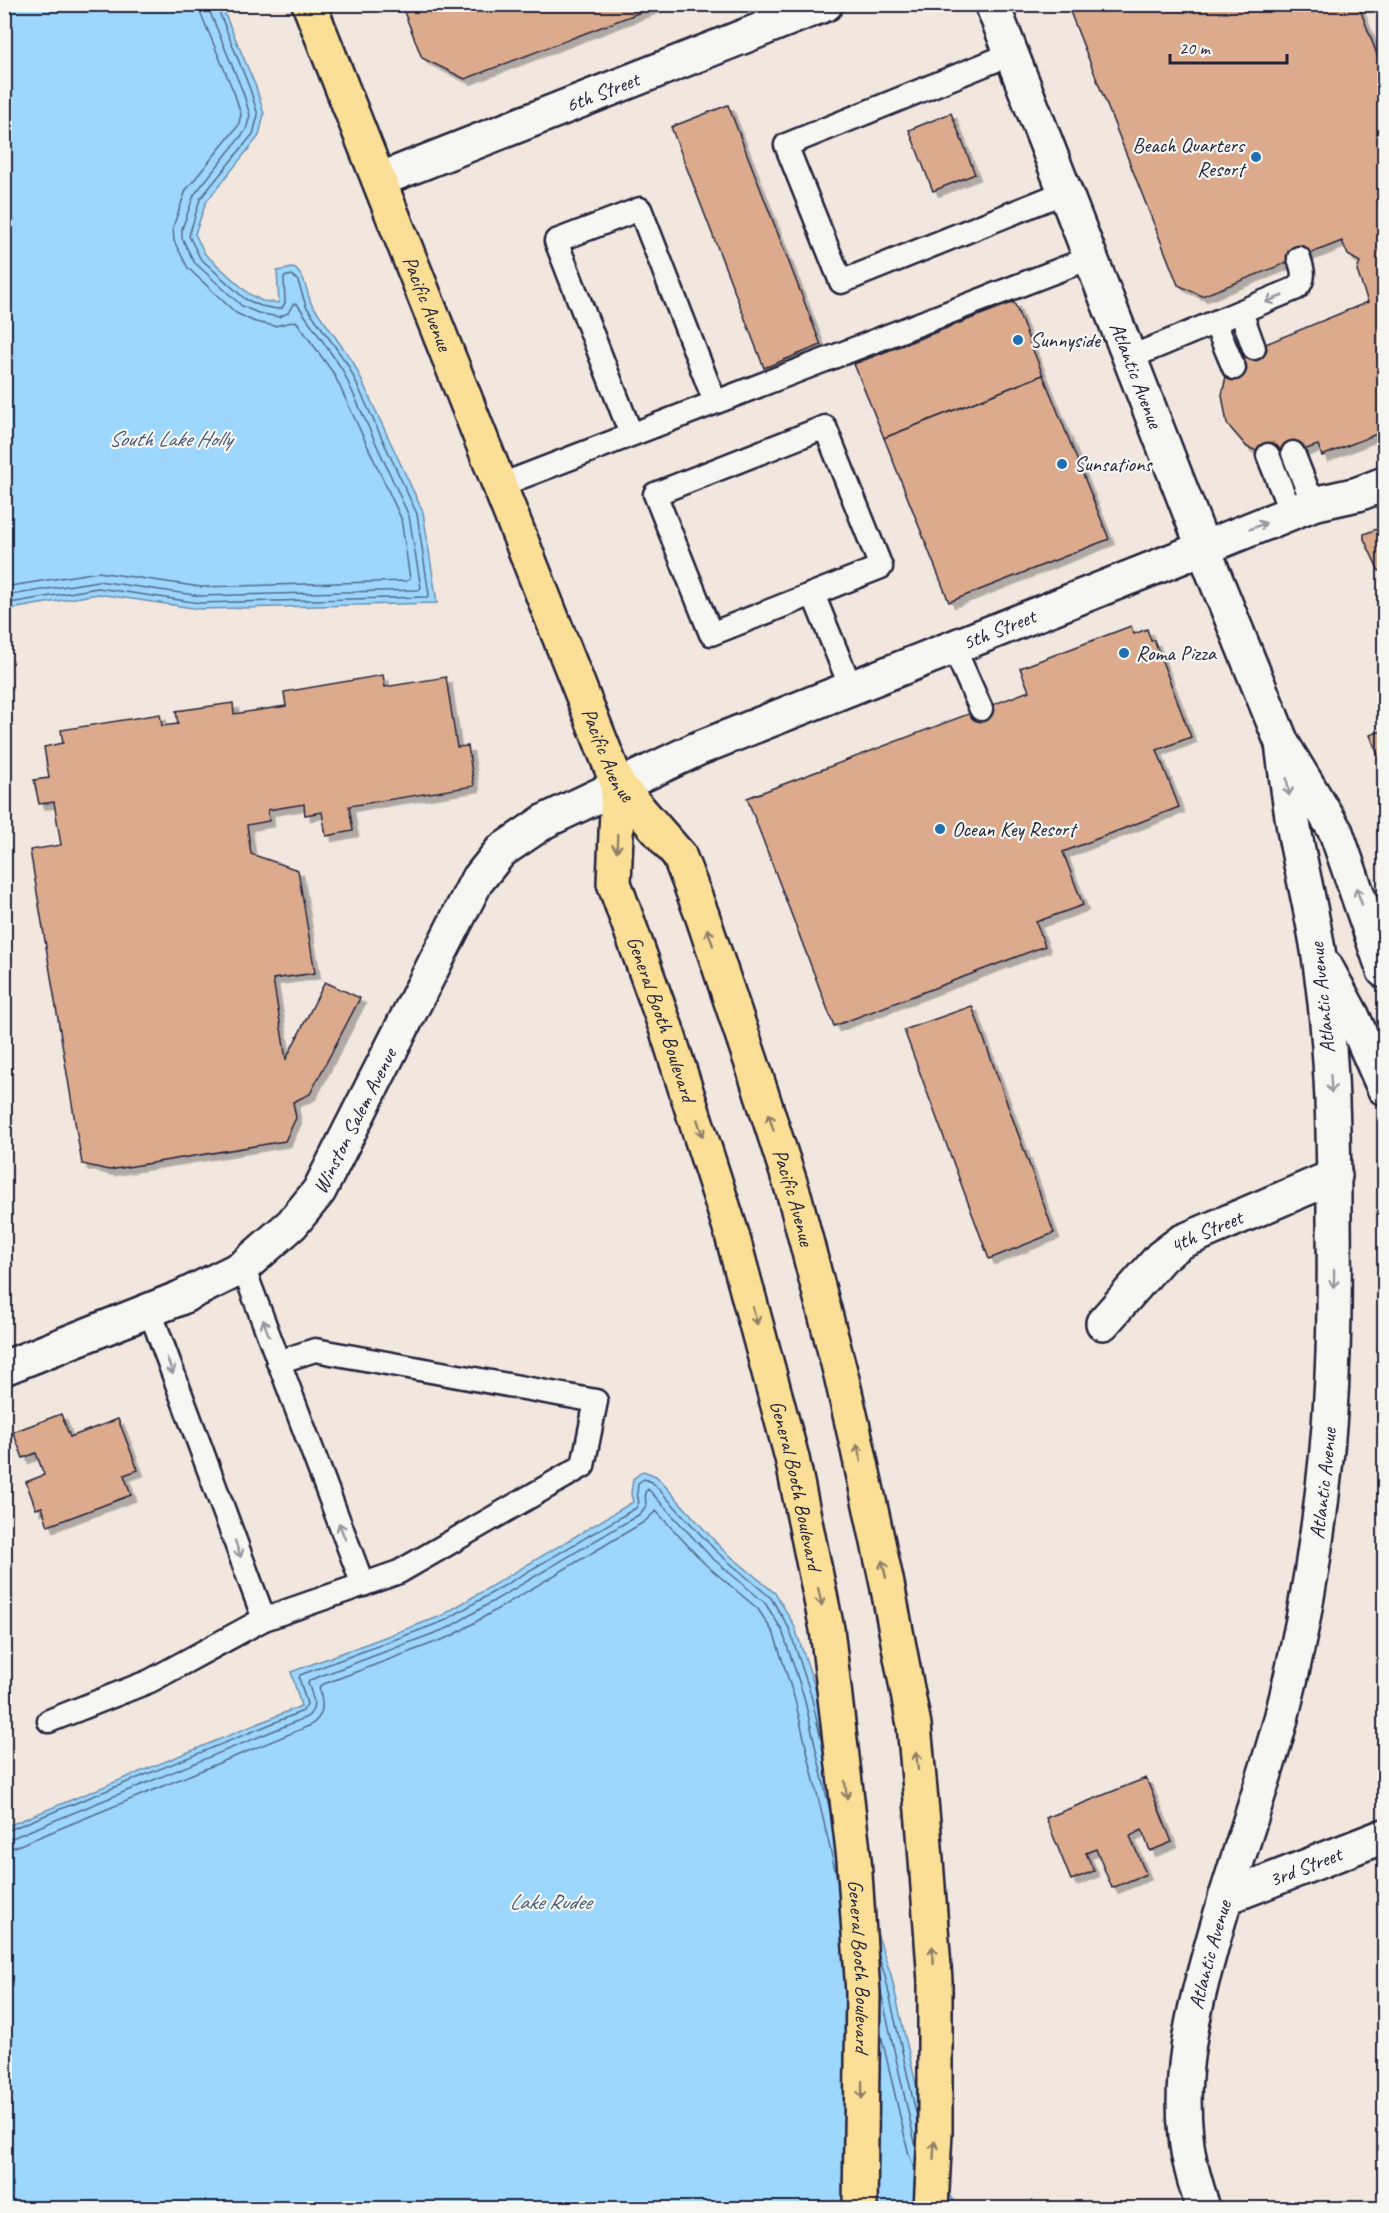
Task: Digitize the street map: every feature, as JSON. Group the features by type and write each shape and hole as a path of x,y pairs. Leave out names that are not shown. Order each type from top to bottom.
{"highway":[{"name":"Pacific Avenue","path":"309,4 618,785 679,855 717,958 795,1198 841,1376 871,1510 914,1725 935,1981 935,2133 931,2208"},
{"name":"General Booth Boulevard","path":"618,785 614,883 711,1163 751,1300 792,1458 827,1629 854,1859 863,1993 860,2208"}],"street":[{"name":"6th Street","path":"378,180 778,13 826,4"},
{"name":"Atlantic Avenue","path":"992,4 1282,743 1336,832 1384,971"},
{"name":"5th Street","path":"618,785 697,748 954,648 1302,508 1358,494 1384,484"},
{"name":"Atlantic Avenue","path":"1203,2208 1186,2136 1184,2094 1188,2050 1195,2007 1225,1898 1279,1724 1309,1588 1324,1483 1331,1384 1335,1276 1335,1176 1330,1060 1319,952 1295,836 1282,743"},
{"name":"Winston Salem Avenue","path":"4,1368 150,1311 243,1267 292,1224 319,1191 476,882 501,851 517,838 545,821 618,785"},
{"path":"1319,952 1352,1015 1384,1088"},
{"name":"4th Street","path":"1103,1323 1161,1257 1181,1242 1335,1176"},
{"name":"3rd Street","path":"1225,1898 1384,1836"}],"lane":[{"path":"1011,54 786,145 841,282 1065,192"},
{"path":"631,434 556,242 640,209 715,402"},
{"path":"501,485 1090,258"},
{"path":"1129,358 1296,288 1302,282 1304,275 1299,258"},
{"path":"1241,312 1254,348"},
{"path":"1215,323 1234,368"},
{"path":"825,427 881,567 813,594 711,634 655,494 825,427"},
{"path":"1293,453 1302,508"},
{"path":"1268,454 1302,508"},
{"path":"813,594 851,688"},
{"path":"954,648 981,709"},
{"path":"243,1267 363,1585"},
{"path":"150,1311 264,1619"},
{"path":"49,1721 150,1681 264,1619 399,1572 583,1466 596,1401 315,1350 278,1362"}],"water":[{"name":"South Lake Holly","path":"5,4 221,5 256,87 264,114 259,136 206,202 195,234 205,254 249,294 262,301 279,303 277,271 296,269 303,278 311,303 353,362 423,512 437,603 200,609 98,594 5,610"},
{"name":"Lake Rudee","path":"643,1471 656,1476 721,1548 776,1594 794,1625 817,1693 861,1885 891,1975 931,2150 948,2192 959,2208 5,2208 5,1827 301,1706 291,1672 441,1616 633,1502 631,1494 633,1479"}],"building":[{"path":"401,4 662,4 465,79 422,58"},
{"name":"Beach Quarters Resort","path":"1067,4 1358,4 1384,73 1384,431 1322,456 1318,445 1286,456 1265,454 1247,447 1227,424 1222,395 1226,376 1251,350 1368,302 1357,271 1360,262 1348,255 1342,241 1202,296 1178,285"},
{"path":"728,105 821,345 764,368 671,127"},
{"path":"951,113 975,174 933,191 909,130"},
{"path":"1014,302 1043,375 884,438 854,364"},
{"path":"1043,375 1109,539 949,602 884,438"},
{"path":"1384,526 1384,569 1379,571 1364,539 1364,534"},
{"name":"Ocean Key Resort","path":"1131,626 1134,634 1147,629 1151,641 1154,640 1191,737 1157,750 1179,807 1063,852 1083,905 1036,922 1045,946 834,1026 747,798 1029,691 1020,668"},
{"path":"383,675 385,687 446,677 457,747 468,746 474,786 349,806 353,831 326,836 322,812 305,815 304,804 268,810 269,821 247,825 251,854 298,870 315,973 273,979 286,1059 325,982 360,998 310,1094 293,1102 296,1118 285,1141 109,1170 82,1164 30,850 61,845 54,802 39,804 34,780 49,778 44,747 63,743 61,730 160,714 162,726 178,724 176,711 233,703 234,714 286,706 284,692"},
{"path":"1384,730 1384,771 1370,735"},
{"path":"972,1006 1054,1233 989,1259 904,1030"},
{"path":"61,1414 70,1437 118,1419 138,1470 124,1475 131,1495 48,1526 42,1507 36,1509 26,1482 44,1475 36,1453 23,1458 13,1432"},
{"path":"1146,1778 1172,1842 1150,1851 1142,1830 1130,1836 1146,1874 1112,1888 1096,1849 1086,1853 1094,1871 1071,1880 1046,1818"}],"place":[{"name":"Beach Quarters Resort","path":"1256,157"},
{"name":"Sunnyside","path":"1018,340"},
{"name":"Sunsations","path":"1062,464"},
{"name":"Roma Pizza","path":"1124,653"},
{"name":"Ocean Key Resort","path":"940,829"}]}
